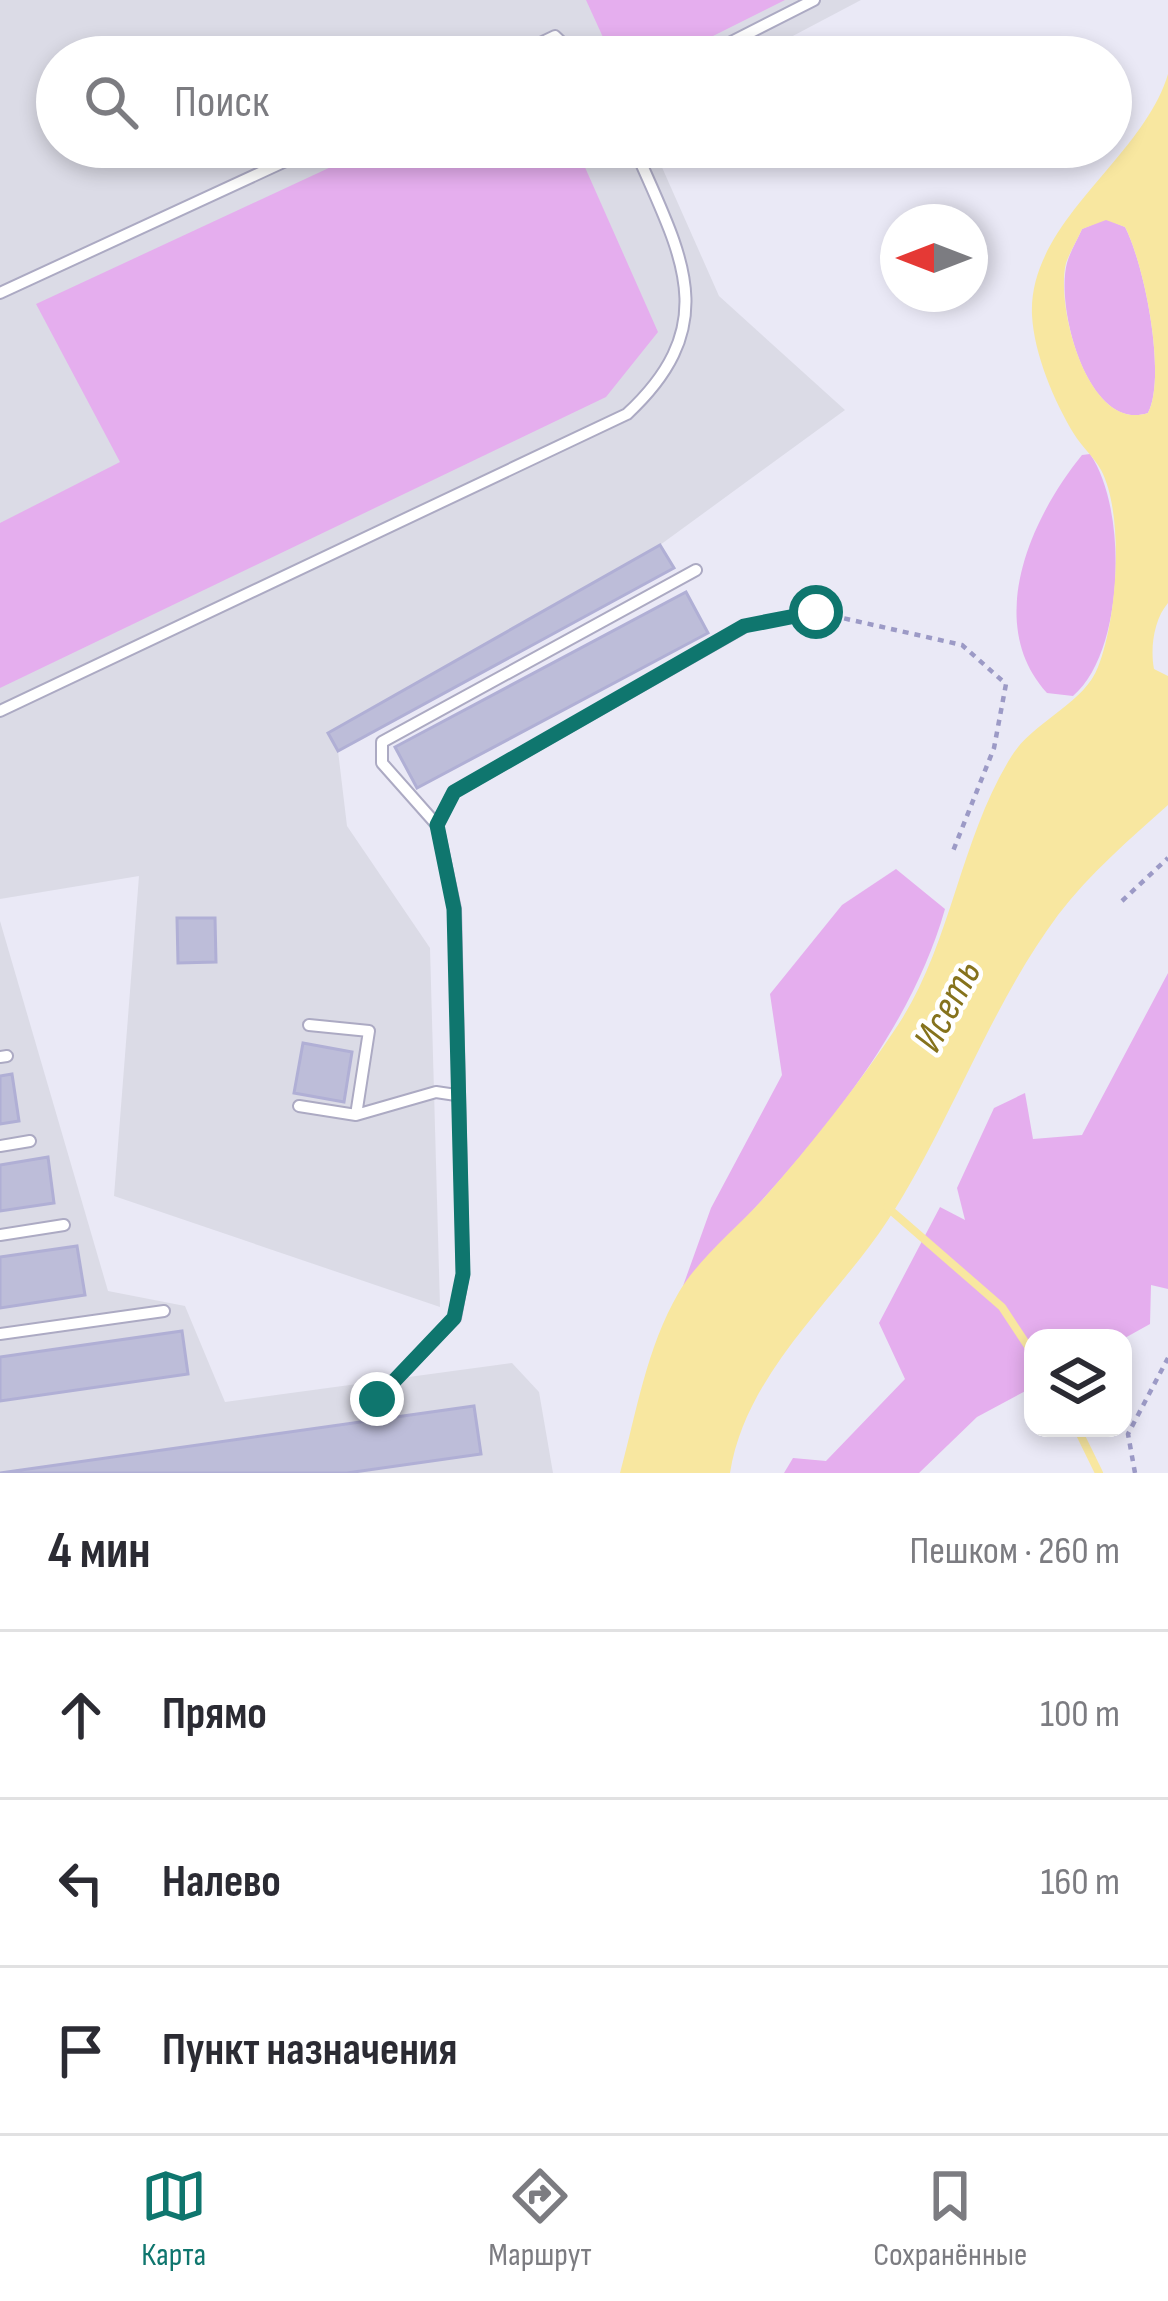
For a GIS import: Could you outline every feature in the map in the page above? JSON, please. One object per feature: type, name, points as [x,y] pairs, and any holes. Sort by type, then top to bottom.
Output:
[{"type":"lane","points":[[743,36],[814,0]]},
{"type":"lane","points":[[0,293],[271,168]]},
{"type":"lane","points":[[0,711],[626,414],[658,386],[682,335],[688,272],[643,168]]},
{"type":"lane","points":[[377,1399],[454,1318],[463,1274],[454,909],[437,825],[382,763],[382,742],[696,570]]},
{"type":"lane","points":[[437,825],[454,792],[744,626]]},
{"type":"lane","points":[[309,1025],[369,1030],[356,1115]]},
{"type":"lane","points":[[299,1106],[356,1115],[436,1092],[456,1095]]},
{"type":"lane","points":[[0,1146],[30,1142]]},
{"type":"lane","points":[[0,1234],[64,1225]]},
{"type":"lane","points":[[0,1334],[164,1311]]},
{"type":"path","points":[[744,626],[816,612],[962,645],[1006,684],[994,748],[953,851]]},
{"type":"path","points":[[1122,901],[1168,858]]},
{"type":"path","points":[[1135,1473],[1129,1434],[1168,1358]]},
{"type":"shaded area","points":[[0,0],[861,0],[793,36],[36,36],[36,168],[662,168],[719,296],[845,410],[660,545],[328,733],[338,751],[347,826],[430,948],[440,1307],[114,1196],[139,876],[0,899]]},
{"type":"shaded area","points":[[586,0],[785,0],[713,36],[602,36]]},
{"type":"shaded area","points":[[329,168],[585,168],[658,332],[606,397],[0,688],[0,523],[120,462],[36,304]]},
{"type":"shaded area","points":[[1106,219],[1125,227],[1146,292],[1155,373],[1148,413],[1127,414],[1108,404],[1093,386],[1080,362],[1066,308],[1067,263],[1082,229]]},
{"type":"shaded area","points":[[1090,454],[1111,509],[1115,579],[1111,615],[1090,675],[1073,696],[1047,693],[1028,666],[1019,636],[1021,572],[1046,509],[1082,455]]},
{"type":"shaded area","points":[[896,869],[945,909],[901,1014],[871,1064],[800,1157],[683,1286],[711,1208],[782,1075],[770,994],[842,905]]},
{"type":"shaded area","points":[[0,921],[108,1291],[185,1306],[225,1402],[512,1363],[539,1392],[553,1473],[0,1473]]},
{"type":"shaded area","points":[[1168,973],[1168,1289],[1151,1285],[1150,1324],[1132,1334],[1132,1329],[1024,1329],[1024,1392],[977,1417],[919,1473],[784,1473],[793,1458],[826,1461],[905,1379],[879,1323],[940,1207],[965,1220],[957,1188],[994,1108],[1025,1093],[1033,1139],[1082,1135]]},
{"type":"water","name":"Исеть","points":[[1168,74],[1168,603],[1156,625],[1153,652],[1154,669],[1168,676],[1168,805],[1083,885],[1033,951],[911,1183],[754,1402],[730,1473],[620,1473],[650,1358],[679,1292],[799,1157],[898,1025],[931,961],[979,822],[1011,757],[1031,733],[1081,692],[1098,667],[1110,623],[1116,568],[1109,489],[1052,392],[1032,315],[1036,281],[1048,250],[1109,168],[1132,168],[1136,134]],"holes":[[[1106,220],[1125,227],[1151,320],[1155,373],[1148,413],[1127,414],[1108,404],[1080,362],[1064,283],[1066,263],[1082,229]]]},
{"type":"building","points":[[660,545],[674,568],[338,751],[328,733]]},
{"type":"building","points":[[686,592],[708,633],[417,788],[395,747]]},
{"type":"building","points":[[177,918],[215,918],[216,962],[178,963]]},
{"type":"building","points":[[303,1043],[352,1052],[344,1102],[294,1093]]},
{"type":"building","points":[[12,1074],[19,1121],[0,1124],[0,1076]]},
{"type":"building","points":[[48,1157],[54,1203],[0,1211],[0,1165]]},
{"type":"building","points":[[77,1246],[85,1295],[0,1308],[0,1257]]},
{"type":"building","points":[[182,1331],[188,1374],[0,1401],[0,1357]]},
{"type":"building","points":[[474,1406],[481,1454],[347,1473],[0,1473]]},
{"type":"waterway","points":[[887,1207],[1002,1307],[1024,1340]]},
{"type":"waterway","points":[[1081,1437],[1099,1473]]},
{"type":"route","points":[[377,1399],[454,1318],[463,1274],[454,909],[437,825],[454,792],[744,626],[816,612]]}]
